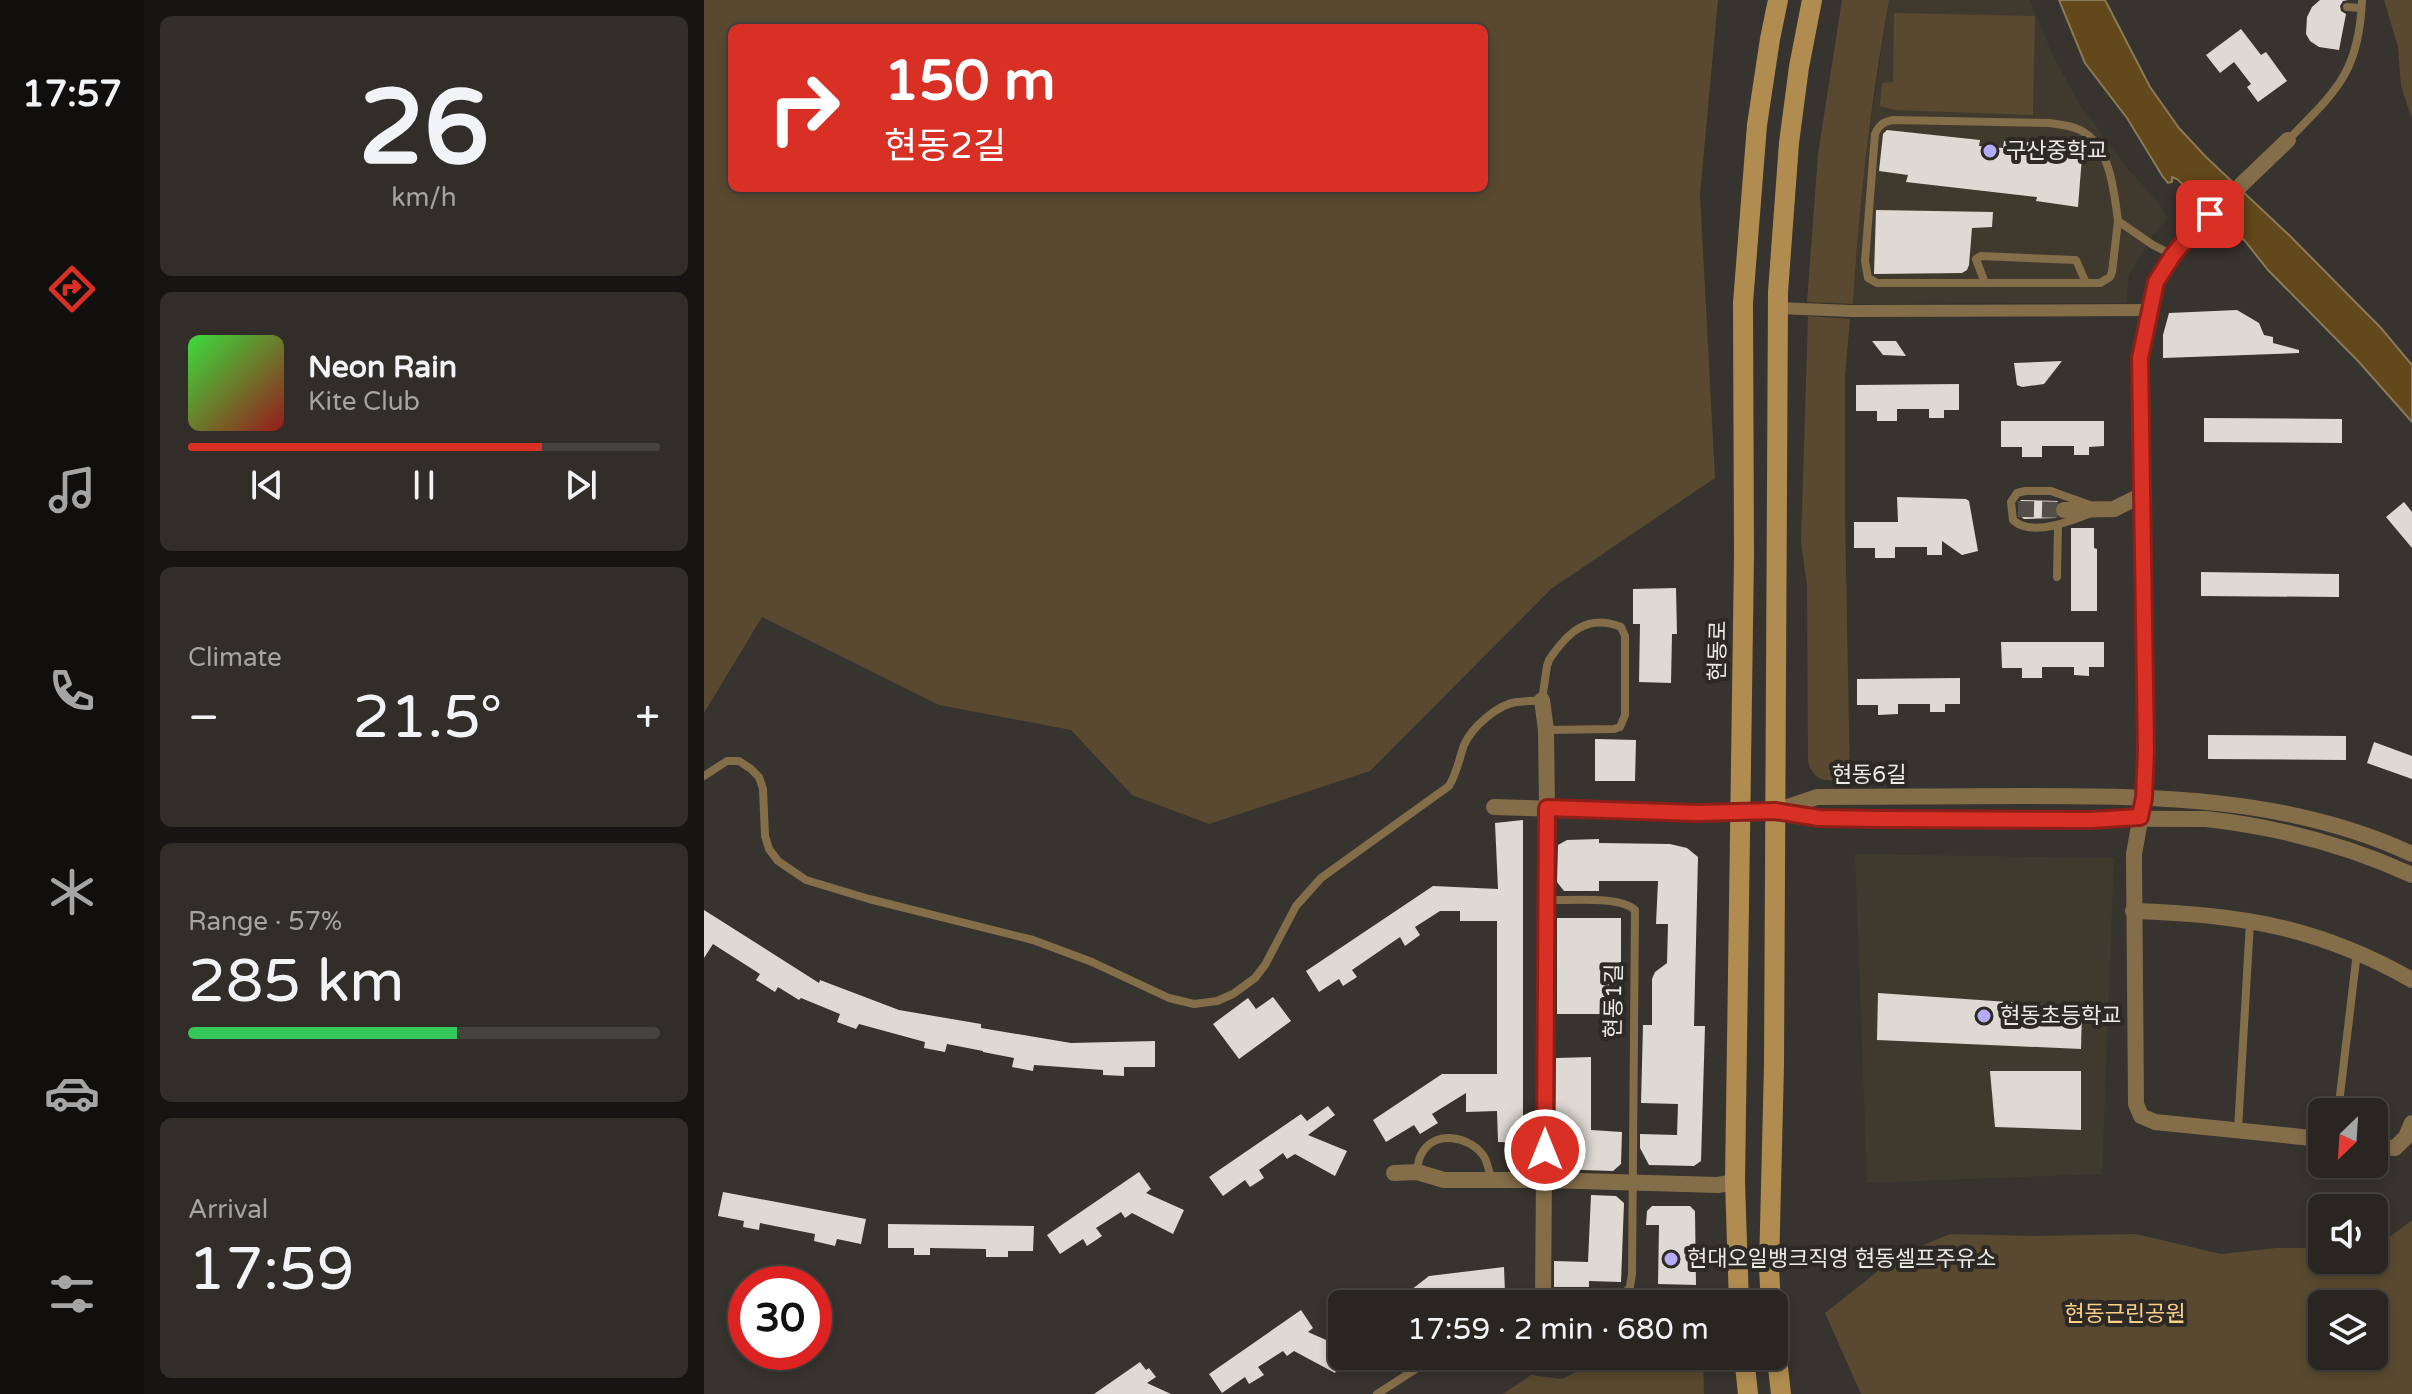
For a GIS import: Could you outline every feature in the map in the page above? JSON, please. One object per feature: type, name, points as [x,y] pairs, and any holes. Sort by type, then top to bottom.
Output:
[{"type":"main road","name":"현동로","points":[[1739,1290],[1735,1182],[1744,556],[1743,303],[1757,125],[1778,0]]},
{"type":"main road","points":[[1770,1290],[1778,308],[1789,143],[1812,0]]},
{"type":"main road","points":[[1745,1370],[1748,1394]]},
{"type":"main road","points":[[1778,1370],[1781,1394]]},
{"type":"street","points":[[2288,140],[2210,214],[2173,255],[2156,282],[2140,358],[2146,750],[2144,798],[2134,854],[2137,1111],[2155,1122],[2308,1137]]},
{"type":"street","points":[[1778,308],[1851,311],[2149,310]]},
{"type":"street","points":[[2061,517],[2114,509],[2142,495]]},
{"type":"street","points":[[1539,1290],[1545,1180],[1547,808],[1546,730],[1542,700]]},
{"type":"street","name":"현동6길","points":[[1775,811],[1817,797],[2144,798],[2230,804],[2285,813],[2364,833],[2412,854]]},
{"type":"street","points":[[1494,807],[1697,813],[1775,811]]},
{"type":"street","name":"현동6길","points":[[1775,811],[1819,818],[2206,819],[2282,831],[2366,856],[2412,875]]},
{"type":"street","points":[[2133,911],[2250,920],[2313,935],[2357,951],[2412,980]]},
{"type":"street","points":[[2388,1148],[2395,1148],[2406,1137],[2412,1123]]},
{"type":"street","points":[[1394,1173],[1417,1172],[1444,1180],[1718,1185],[1735,1182]]},
{"type":"lane","points":[[2288,140],[2340,85],[2347,73],[2358,41],[2362,4],[2347,7]]},
{"type":"lane","points":[[1884,122],[2049,123],[2071,126],[2084,132],[2102,154],[2115,193],[2118,221],[2110,277],[2100,283],[2086,283],[1886,284],[1868,278],[1865,261],[1875,134],[1884,122]]},
{"type":"lane","points":[[2118,221],[2173,255]]},
{"type":"lane","points":[[1985,283],[1976,259],[1981,256],[2076,260],[2086,283]]},
{"type":"lane","points":[[2057,577],[2061,517],[2023,526],[2017,524],[2013,520],[2013,497],[2025,491],[2051,491],[2101,509]]},
{"type":"lane","points":[[704,776],[727,761],[739,761],[759,777],[769,849],[778,861],[806,880],[1033,940],[1092,962],[1169,998],[1194,1004],[1217,1001],[1255,978],[1296,906],[1309,890],[1321,878],[1449,786],[1469,737],[1492,714],[1516,702],[1542,700],[1549,660],[1576,628],[1596,622],[1621,627],[1625,636],[1625,715],[1620,727],[1546,730]]},
{"type":"lane","name":"현동1길","points":[[1546,900],[1617,902],[1629,904],[1635,910],[1632,1274],[1628,1290]]},
{"type":"lane","points":[[2238,1129],[2250,920]]},
{"type":"lane","points":[[2340,1098],[2357,951]]},
{"type":"lane","points":[[1417,1172],[1422,1151],[1435,1141],[1460,1139],[1481,1152],[1488,1163],[1491,1180]]},
{"type":"lane","points":[[1377,1394],[1414,1370]]},
{"type":"shaded area","name":"구산중학교","points":[[1889,0],[2030,0],[2052,53],[2077,100],[2168,218],[2152,236],[2129,275],[2126,303],[1853,304],[1868,140]]},
{"type":"shaded area","points":[[2059,0],[2105,0],[2150,87],[2179,128],[2381,328],[2412,365],[2412,422],[2359,362],[2268,270],[2245,241],[2177,179],[2172,177],[2172,182],[2168,183],[2127,118],[2085,63]]},
{"type":"shaded area","name":"현동초등학교","points":[[1855,854],[2114,858],[2102,1174],[1867,1183]]},
{"type":"green space","points":[[704,0],[1718,0],[1700,194],[1715,478],[1551,589],[1370,771],[1209,824],[1132,795],[1071,730],[939,705],[762,617],[704,713]]},
{"type":"green space","points":[[1842,0],[1889,0],[1866,152],[1853,304],[1807,302],[1818,154]]},
{"type":"green space","points":[[2384,0],[2412,0],[2412,119],[2401,86],[2398,47]]},
{"type":"green space","points":[[1894,13],[2035,16],[2033,115],[1895,110],[1880,106],[1882,83],[1893,82]]},
{"type":"green space","points":[[1808,316],[1850,319],[1845,376],[1845,514],[1850,780],[1819,778],[1808,762],[1807,585],[1801,543]]},
{"type":"green space","name":"현동근린공원","points":[[2412,1220],[2412,1394],[1861,1394],[1825,1313],[1897,1256],[1950,1234],[2136,1234],[2221,1254],[2308,1248],[2308,1274],[2388,1274],[2388,1238]]},
{"type":"green space","points":[[1580,1370],[1703,1370],[1704,1394],[1503,1394],[1531,1375],[1562,1379]]},
{"type":"building","points":[[2320,0],[2348,0],[2340,6],[2346,14],[2339,50],[2319,47],[2306,34],[2307,17]]},
{"type":"building","points":[[2241,29],[2261,55],[2266,52],[2287,81],[2258,102],[2247,87],[2251,84],[2234,62],[2220,73],[2206,55]]},
{"type":"building","points":[[1887,130],[1980,140],[1979,146],[2003,148],[2004,141],[2083,144],[2078,207],[2036,201],[2037,197],[1906,182],[1908,175],[1879,171],[1883,134]]},
{"type":"building","points":[[1876,210],[1993,212],[1992,227],[1972,228],[1969,265],[1962,273],[1874,274]]},
{"type":"building","points":[[2237,310],[2259,323],[2264,335],[2273,337],[2273,343],[2299,350],[2299,353],[2163,358],[2163,335],[2169,313]]},
{"type":"building","points":[[1872,341],[1896,341],[1906,356],[1883,355]]},
{"type":"building","points":[[2062,361],[2044,384],[2017,385],[2014,363]]},
{"type":"building","points":[[1959,384],[1959,410],[1944,410],[1944,418],[1929,418],[1929,409],[1897,409],[1897,421],[1877,421],[1877,411],[1856,411],[1856,385]]},
{"type":"building","points":[[2204,418],[2342,419],[2342,443],[2204,442]]},
{"type":"building","points":[[2001,421],[2104,421],[2104,446],[2089,447],[2089,455],[2074,455],[2074,446],[2042,446],[2042,457],[2022,457],[2022,447],[2001,447]]},
{"type":"building","points":[[1897,497],[1969,501],[1978,551],[1962,555],[1942,541],[1942,555],[1927,555],[1927,547],[1895,547],[1895,558],[1875,558],[1875,548],[1854,548],[1854,522],[1898,522]]},
{"type":"building","points":[[2021,500],[2058,501],[2053,509],[2056,518],[2024,519],[2020,516]]},
{"type":"building","points":[[2404,502],[2412,512],[2412,548],[2386,517]]},
{"type":"building","points":[[2071,528],[2094,528],[2097,611],[2071,611]]},
{"type":"building","points":[[2201,572],[2339,574],[2339,597],[2201,596]]},
{"type":"building","points":[[1676,588],[1677,634],[1672,634],[1671,683],[1639,682],[1640,624],[1633,624],[1633,589]]},
{"type":"building","points":[[2001,642],[2104,642],[2104,667],[2089,667],[2089,676],[2074,675],[2074,667],[2042,667],[2042,678],[2022,678],[2022,668],[2002,668]]},
{"type":"building","points":[[1960,678],[1960,704],[1945,704],[1945,712],[1930,712],[1930,704],[1898,704],[1898,714],[1878,715],[1878,705],[1857,705],[1857,679]]},
{"type":"building","points":[[2208,735],[2346,736],[2346,760],[2208,759]]},
{"type":"building","points":[[1595,739],[1636,740],[1635,781],[1595,781]]},
{"type":"building","points":[[2374,742],[2412,756],[2412,779],[2367,763]]},
{"type":"building","points":[[1523,820],[1523,1143],[1498,1142],[1497,1111],[1466,1112],[1466,1093],[1432,1114],[1438,1123],[1420,1134],[1414,1125],[1386,1142],[1373,1120],[1442,1074],[1497,1074],[1497,921],[1460,921],[1460,911],[1440,911],[1415,927],[1420,935],[1405,946],[1400,937],[1352,970],[1357,977],[1343,986],[1339,979],[1319,992],[1306,971],[1433,886],[1498,889],[1495,823]]},
{"type":"building","points":[[1599,839],[1599,843],[1670,844],[1687,848],[1698,857],[1694,1026],[1705,1026],[1701,1161],[1694,1166],[1649,1165],[1640,1148],[1640,1134],[1677,1135],[1678,1104],[1641,1103],[1643,1025],[1652,1025],[1652,979],[1655,972],[1667,963],[1668,924],[1656,924],[1658,881],[1599,881],[1599,891],[1564,891],[1557,882],[1558,845],[1567,840]]},
{"type":"building","points":[[704,910],[819,983],[820,980],[899,1010],[981,1024],[981,1028],[1071,1043],[1155,1041],[1155,1067],[1124,1067],[1124,1076],[1103,1075],[1103,1070],[1034,1065],[1033,1071],[1012,1067],[1014,1058],[947,1044],[945,1052],[924,1048],[925,1042],[859,1024],[856,1029],[837,1022],[840,1014],[801,998],[799,1000],[778,987],[775,992],[756,980],[760,974],[713,944],[704,958]]},
{"type":"building","points":[[1557,918],[1621,918],[1621,1014],[1557,1014]]},
{"type":"building","points":[[1878,993],[2082,1007],[2081,1049],[1877,1040]]},
{"type":"building","points":[[1273,997],[1291,1021],[1239,1059],[1213,1024],[1248,998],[1256,1009]]},
{"type":"building","points":[[1591,1057],[1591,1130],[1622,1132],[1621,1164],[1613,1171],[1555,1169],[1556,1058]]},
{"type":"building","points":[[1990,1071],[2081,1071],[2081,1130],[1995,1127]]},
{"type":"building","points":[[1328,1106],[1335,1115],[1308,1135],[1347,1151],[1335,1176],[1295,1154],[1287,1159],[1283,1153],[1259,1170],[1264,1178],[1250,1187],[1245,1180],[1223,1196],[1209,1177],[1301,1114],[1307,1121]]},
{"type":"building","points":[[1139,1172],[1151,1189],[1146,1193],[1184,1210],[1173,1234],[1132,1213],[1125,1218],[1121,1212],[1096,1228],[1102,1236],[1087,1246],[1083,1239],[1060,1254],[1047,1235]]},
{"type":"building","points":[[723,1192],[866,1219],[861,1244],[837,1239],[835,1246],[814,1241],[815,1234],[760,1223],[759,1230],[743,1227],[744,1221],[718,1216]]},
{"type":"building","points":[[1591,1195],[1616,1196],[1624,1203],[1621,1282],[1589,1281],[1589,1287],[1554,1287],[1554,1261],[1588,1262]]},
{"type":"building","points":[[1652,1206],[1690,1206],[1695,1211],[1696,1285],[1658,1284],[1659,1225],[1646,1225],[1647,1211]]},
{"type":"building","points":[[888,1224],[1034,1226],[1033,1251],[1008,1251],[1008,1257],[986,1257],[986,1249],[930,1248],[930,1255],[914,1255],[914,1248],[888,1248]]},
{"type":"building","points":[[1504,1267],[1505,1290],[1411,1290],[1429,1276]]},
{"type":"building","points":[[1301,1310],[1313,1328],[1308,1332],[1328,1341],[1328,1369],[1294,1351],[1287,1356],[1283,1351],[1258,1367],[1264,1375],[1249,1384],[1245,1377],[1222,1393],[1209,1374]]},
{"type":"building","points":[[1140,1362],[1156,1377],[1147,1383],[1171,1394],[1094,1394]]},
{"type":"tunnel","points":[[2018,509],[2064,510]]},
{"type":"place","name":"구산중학교","points":[[1990,151]]},
{"type":"place","name":"현동초등학교","points":[[1984,1016]]},
{"type":"place","name":"현대오일뱅크직영 현동셀프주유소","points":[[1671,1259]]},
{"type":"route","points":[[1545,1150],[1547,808],[1697,813],[1775,811],[1819,818],[1882,819],[2091,820],[2140,817],[2146,750],[2140,358],[2156,282],[2173,255],[2210,214]]}]
